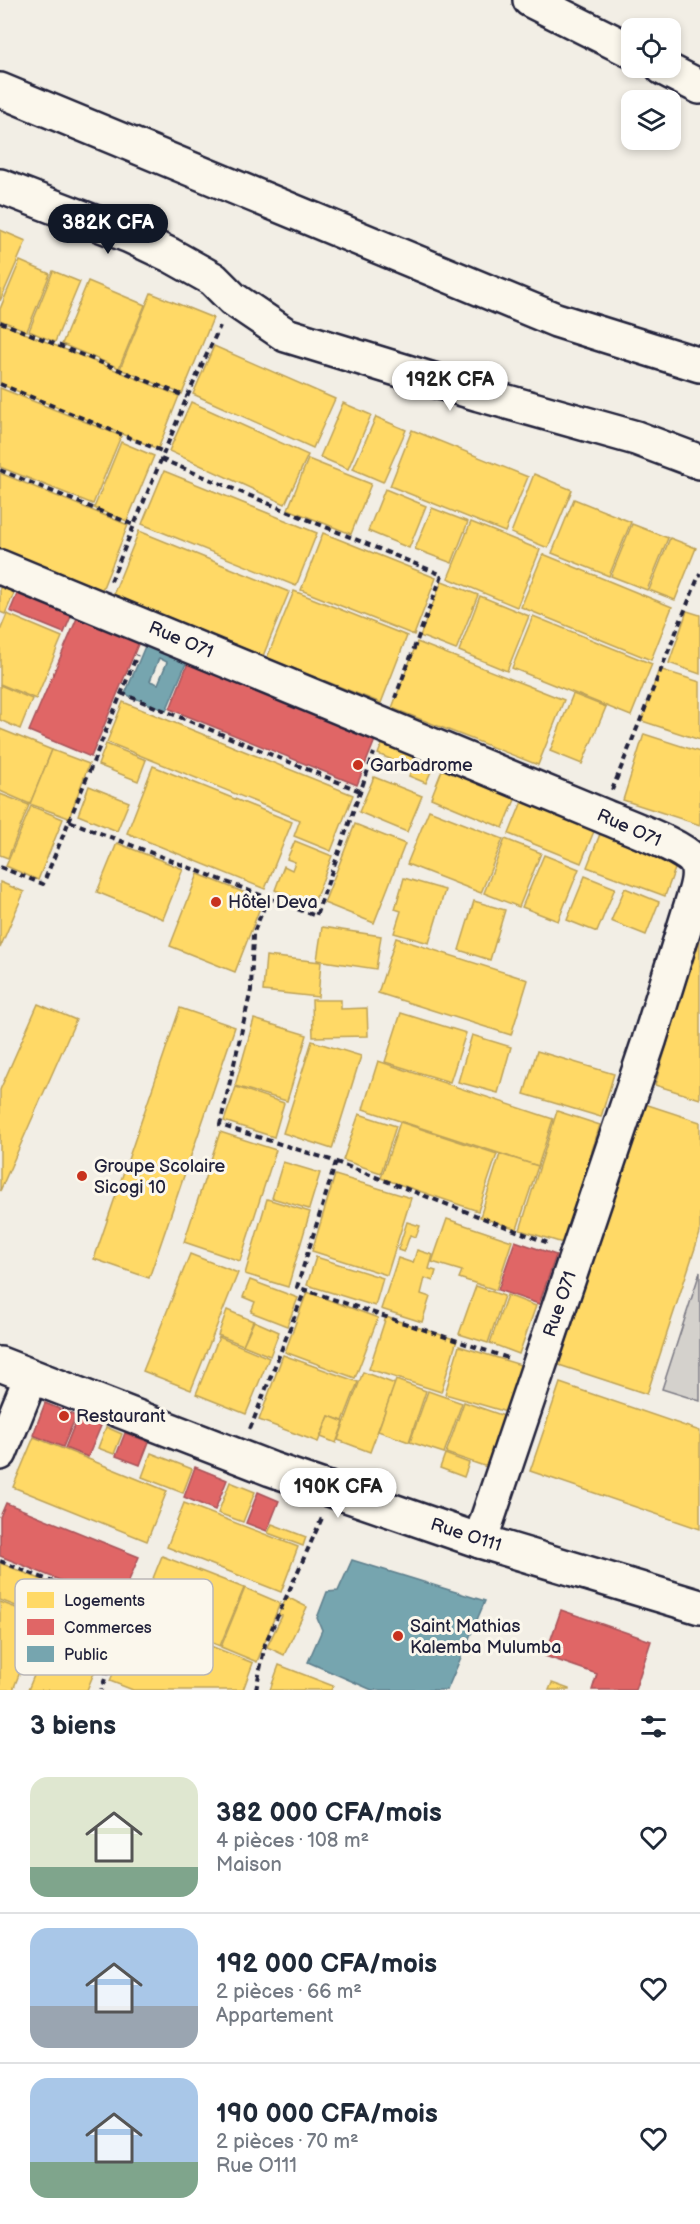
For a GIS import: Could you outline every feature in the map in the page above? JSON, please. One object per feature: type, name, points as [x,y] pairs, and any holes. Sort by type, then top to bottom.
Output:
[{"type":"main road","points":[[530,0],[621,46]]},
{"type":"main road","points":[[681,77],[700,87]]},
{"type":"main road","points":[[0,90],[556,320],[700,365]]},
{"type":"main road","points":[[0,186],[120,232],[170,255],[213,279],[233,299],[286,335],[480,394],[636,438],[700,462]]},
{"type":"main road","name":"Rue O71","points":[[0,567],[148,626],[601,815],[693,858],[699,876],[649,1041],[480,1541]]},
{"type":"main road","name":"Rue O111","points":[[0,1364],[239,1457],[334,1491],[480,1541],[700,1607]]},
{"type":"main road","points":[[0,1453],[31,1377]]},
{"type":"path","points":[[100,607],[187,397],[233,299]]},
{"type":"path","points":[[0,322],[187,397]]},
{"type":"path","points":[[0,384],[164,452]]},
{"type":"path","points":[[69,821],[316,916],[441,575],[161,459]]},
{"type":"path","points":[[0,470],[134,525]]},
{"type":"path","points":[[601,815],[700,573]]},
{"type":"path","points":[[0,867],[44,884],[148,626]]},
{"type":"path","points":[[121,693],[360,791]]},
{"type":"path","points":[[268,898],[253,934],[251,990],[220,1125],[336,1162],[577,1254]]},
{"type":"path","points":[[336,1162],[297,1287],[539,1368]]},
{"type":"path","points":[[239,1457],[305,1290]]},
{"type":"path","points":[[256,1690],[265,1644],[334,1491]]},
{"type":"path","points":[[0,1561],[46,1579]]},
{"type":"path","points":[[100,1690],[106,1675]]},
{"type":"shaded area","points":[[700,1272],[700,1401],[662,1389]]},
{"type":"building: Logements","points":[[0,230],[26,241],[0,301]]},
{"type":"building: Logements","points":[[20,261],[50,274],[27,331],[0,320],[0,309]]},
{"type":"building: Logements","points":[[53,271],[80,282],[55,342],[29,331]]},
{"type":"building: Logements","points":[[88,281],[145,305],[119,368],[62,344]]},
{"type":"building: Logements","points":[[151,293],[213,318],[182,394],[120,369]]},
{"type":"building: Logements","points":[[0,323],[179,396],[158,449],[0,384]]},
{"type":"building: Logements","points":[[214,346],[335,399],[313,448],[193,394]]},
{"type":"building: Logements","points":[[0,388],[121,436],[93,504],[0,467]]},
{"type":"building: Logements","points":[[191,402],[308,455],[285,504],[169,451]]},
{"type":"building: Logements","points":[[343,403],[371,415],[348,469],[320,457]]},
{"type":"building: Logements","points":[[376,417],[406,430],[383,482],[353,469]]},
{"type":"building: Logements","points":[[412,430],[528,477],[505,532],[390,486]]},
{"type":"building: Logements","points":[[121,442],[154,456],[127,521],[94,508]]},
{"type":"building: Logements","points":[[308,459],[371,484],[351,534],[288,509]]},
{"type":"building: Logements","points":[[164,471],[317,533],[296,586],[142,524]]},
{"type":"building: Logements","points":[[0,473],[128,525],[102,590],[0,548]]},
{"type":"building: Logements","points":[[534,474],[572,490],[548,548],[511,533]]},
{"type":"building: Logements","points":[[385,489],[426,506],[409,548],[368,531]]},
{"type":"building: Logements","points":[[574,499],[631,522],[609,576],[552,553]]},
{"type":"building: Logements","points":[[432,508],[468,522],[452,563],[415,549]]},
{"type":"building: Logements","points":[[471,522],[540,550],[517,607],[448,578]]},
{"type":"building: Logements","points":[[632,524],[668,538],[647,590],[611,576]]},
{"type":"building: Logements","points":[[139,531],[289,592],[263,656],[113,595]]},
{"type":"building: Logements","points":[[323,533],[436,578],[414,635],[301,590]]},
{"type":"building: Logements","points":[[670,538],[696,548],[675,600],[649,590]]},
{"type":"building: Logements","points":[[543,554],[672,607],[651,660],[521,607]]},
{"type":"building: Logements","points":[[0,576],[18,584],[5,614],[0,612]]},
{"type":"building: Logements","points":[[442,581],[478,595],[456,650],[420,636]]},
{"type":"building: Logements","points":[[294,591],[407,636],[381,703],[267,658]]},
{"type":"building: Logements","points":[[480,596],[529,616],[507,671],[459,651]]},
{"type":"building: Logements","points":[[687,611],[700,615],[700,674],[669,663]]},
{"type":"building: Logements","points":[[7,614],[62,637],[36,699],[0,684],[0,631]]},
{"type":"building: Logements","points":[[533,616],[652,664],[631,716],[512,668]]},
{"type":"building: Logements","points":[[417,642],[564,700],[538,765],[392,708]]},
{"type":"building: Logements","points":[[659,669],[700,682],[700,740],[642,721]]},
{"type":"building: Logements","points":[[0,685],[32,699],[20,729],[0,720]]},
{"type":"building: Logements","points":[[573,694],[606,707],[582,764],[550,751]]},
{"type":"building: Logements","points":[[123,702],[353,795],[331,851],[294,836],[300,820],[107,742]]},
{"type":"building: Logements","points":[[0,729],[52,750],[30,804],[0,791]]},
{"type":"building: Logements","points":[[388,729],[440,751],[426,783],[409,776],[412,768],[378,754]]},
{"type":"building: Logements","points":[[644,734],[700,752],[700,825],[623,800]]},
{"type":"building: Logements","points":[[106,744],[146,760],[138,781],[98,765]]},
{"type":"building: Logements","points":[[52,750],[89,764],[69,818],[30,804]]},
{"type":"building: Logements","points":[[444,765],[517,795],[503,828],[431,798]]},
{"type":"building: Logements","points":[[153,766],[292,822],[265,889],[127,833]]},
{"type":"building: Logements","points":[[374,777],[422,796],[407,832],[359,812]]},
{"type":"building: Logements","points":[[89,786],[129,802],[117,831],[78,815]]},
{"type":"building: Logements","points":[[0,794],[29,805],[8,858],[0,855]]},
{"type":"building: Logements","points":[[525,794],[597,824],[581,863],[509,834]]},
{"type":"building: Logements","points":[[31,806],[63,819],[38,880],[6,866]]},
{"type":"building: Logements","points":[[429,810],[503,839],[481,893],[407,864]]},
{"type":"building: Logements","points":[[355,824],[405,844],[374,923],[324,903]]},
{"type":"building: Logements","points":[[602,829],[679,858],[665,896],[587,867]]},
{"type":"building: Logements","points":[[505,839],[541,853],[519,907],[484,893]]},
{"type":"building: Logements","points":[[295,841],[332,856],[313,905],[275,890],[284,866],[292,870],[295,862],[287,859]]},
{"type":"building: Logements","points":[[117,843],[183,869],[163,919],[97,892]]},
{"type":"building: Logements","points":[[544,855],[579,869],[558,921],[522,907]]},
{"type":"building: Logements","points":[[198,874],[263,900],[235,972],[170,946]]},
{"type":"building: Logements","points":[[585,876],[615,888],[597,932],[567,920]]},
{"type":"building: Logements","points":[[404,878],[445,890],[429,943],[394,933],[401,911],[395,909]]},
{"type":"building: Logements","points":[[0,882],[24,892],[0,948]]},
{"type":"building: Logements","points":[[625,888],[659,902],[646,935],[611,921]]},
{"type":"building: Logements","points":[[474,901],[505,910],[490,960],[459,950]]},
{"type":"building: Logements","points":[[322,927],[381,936],[376,969],[317,960]]},
{"type":"building: Logements","points":[[700,933],[700,1099],[655,1085]]},
{"type":"building: Logements","points":[[396,938],[528,980],[511,1035],[378,993]]},
{"type":"building: Logements","points":[[266,956],[321,962],[318,997],[263,991]]},
{"type":"building: Logements","points":[[312,1000],[341,1000],[341,1009],[367,1008],[368,1036],[313,1037]]},
{"type":"building: Logements","points":[[38,1004],[76,1020],[0,1191],[0,1090]]},
{"type":"building: Logements","points":[[180,1008],[235,1027],[149,1278],[94,1259]]},
{"type":"building: Logements","points":[[401,1013],[466,1033],[450,1082],[385,1062]]},
{"type":"building: Logements","points":[[254,1019],[307,1035],[287,1101],[235,1086]]},
{"type":"building: Logements","points":[[472,1035],[511,1047],[498,1093],[458,1082]]},
{"type":"building: Logements","points":[[312,1041],[361,1056],[332,1149],[283,1133]]},
{"type":"building: Logements","points":[[537,1051],[614,1074],[601,1117],[524,1094]]},
{"type":"building: Logements","points":[[378,1061],[553,1119],[538,1166],[363,1109]]},
{"type":"building: Logements","points":[[236,1087],[284,1103],[274,1137],[224,1121]]},
{"type":"building: Logements","points":[[645,1104],[700,1122],[700,1233],[647,1394],[559,1365]]},
{"type":"building: Logements","points":[[557,1111],[600,1125],[563,1243],[520,1230]]},
{"type":"building: Logements","points":[[359,1114],[396,1126],[381,1173],[343,1160]]},
{"type":"building: Logements","points":[[400,1122],[497,1154],[478,1211],[381,1178]]},
{"type":"building: Logements","points":[[220,1132],[276,1150],[240,1261],[184,1242]]},
{"type":"building: Logements","points":[[500,1154],[538,1166],[517,1229],[480,1217]]},
{"type":"building: Logements","points":[[283,1162],[320,1173],[309,1209],[272,1198]]},
{"type":"building: Logements","points":[[335,1175],[411,1198],[387,1275],[312,1251]]},
{"type":"building: Logements","points":[[267,1199],[310,1212],[288,1287],[245,1274]]},
{"type":"building: Logements","points":[[447,1219],[512,1241],[496,1290],[459,1278],[462,1271],[432,1262]]},
{"type":"building: Logements","points":[[407,1222],[420,1226],[416,1237],[410,1235],[404,1252],[398,1250]]},
{"type":"building: Logements","points":[[417,1250],[433,1255],[429,1269],[436,1271],[433,1281],[425,1278],[421,1294],[430,1297],[422,1322],[381,1309],[398,1258],[413,1263]]},
{"type":"building: Logements","points":[[190,1254],[238,1273],[191,1390],[143,1371]]},
{"type":"building: Logements","points":[[316,1257],[383,1278],[375,1306],[307,1285]]},
{"type":"building: Logements","points":[[250,1280],[298,1298],[287,1326],[251,1312],[255,1302],[243,1297]]},
{"type":"building: Logements","points":[[476,1286],[504,1296],[488,1343],[459,1334]]},
{"type":"building: Logements","points":[[307,1292],[378,1318],[355,1378],[285,1352]]},
{"type":"building: Logements","points":[[507,1295],[536,1306],[519,1354],[490,1343]]},
{"type":"building: Logements","points":[[227,1310],[253,1321],[243,1345],[218,1335]]},
{"type":"building: Logements","points":[[386,1317],[457,1340],[441,1392],[369,1369]]},
{"type":"building: Logements","points":[[254,1321],[279,1332],[270,1356],[243,1345]]},
{"type":"building: Logements","points":[[219,1337],[269,1358],[246,1414],[196,1394]]},
{"type":"building: Logements","points":[[459,1346],[524,1366],[510,1413],[445,1394]]},
{"type":"building: Logements","points":[[283,1355],[358,1382],[343,1421],[329,1416],[318,1442],[259,1420]]},
{"type":"building: Logements","points":[[363,1372],[395,1384],[370,1452],[338,1440]]},
{"type":"building: Logements","points":[[396,1380],[426,1391],[409,1442],[378,1431]]},
{"type":"building: Logements","points":[[560,1383],[700,1431],[700,1529],[530,1471]]},
{"type":"building: Logements","points":[[428,1391],[462,1403],[444,1453],[410,1442]]},
{"type":"building: Logements","points":[[464,1402],[504,1416],[487,1467],[446,1453]]},
{"type":"building: Logements","points":[[329,1416],[344,1422],[336,1443],[321,1437]]},
{"type":"building: Logements","points":[[106,1427],[122,1434],[114,1454],[98,1448]]},
{"type":"building: Logements","points":[[34,1437],[167,1491],[147,1541],[13,1487]]},
{"type":"building: Logements","points":[[151,1453],[192,1469],[183,1493],[142,1477]]},
{"type":"building: Logements","points":[[445,1454],[469,1463],[464,1477],[440,1468]]},
{"type":"building: Logements","points":[[230,1482],[255,1492],[243,1522],[218,1513]]},
{"type":"building: Logements","points":[[184,1503],[298,1547],[281,1592],[167,1547]]},
{"type":"building: Logements","points":[[272,1524],[306,1537],[303,1546],[268,1533]]},
{"type":"building: Logements","points":[[162,1556],[244,1588],[220,1646],[213,1643],[213,1579],[153,1579]]},
{"type":"building: Logements","points":[[0,1563],[40,1579],[15,1579],[15,1606],[0,1600]]},
{"type":"building: Logements","points":[[245,1588],[280,1603],[257,1662],[221,1647]]},
{"type":"building: Logements","points":[[287,1597],[307,1607],[284,1655],[267,1647],[282,1616],[278,1615]]},
{"type":"building: Logements","points":[[0,1602],[15,1607],[15,1675],[19,1675],[13,1690],[0,1690]]},
{"type":"building: Logements","points":[[213,1647],[253,1663],[243,1690],[133,1690],[110,1681],[112,1675],[213,1675]]},
{"type":"building: Logements","points":[[279,1665],[333,1686],[331,1690],[270,1690]]},
{"type":"building: Logements","points":[[34,1675],[93,1675],[87,1690],[28,1690]]},
{"type":"building: Logements","points":[[552,1683],[569,1689],[569,1690],[549,1690]]},
{"type":"building: Commerces","points":[[23,580],[77,602],[64,633],[10,611]]},
{"type":"building: Commerces","points":[[83,604],[144,630],[91,757],[29,731]]},
{"type":"building: Commerces","points":[[193,650],[381,725],[357,785],[170,709]]},
{"type":"building: Commerces","points":[[515,1241],[556,1255],[539,1304],[498,1290]]},
{"type":"building: Commerces","points":[[45,1403],[76,1416],[63,1447],[33,1435]]},
{"type":"building: Commerces","points":[[78,1416],[101,1426],[88,1457],[65,1448]]},
{"type":"building: Commerces","points":[[125,1433],[149,1442],[140,1465],[116,1456]]},
{"type":"building: Commerces","points":[[195,1467],[227,1480],[215,1510],[184,1497]]},
{"type":"building: Commerces","points":[[258,1492],[279,1501],[267,1531],[246,1523]]},
{"type":"building: Commerces","points":[[6,1503],[139,1557],[130,1579],[57,1579],[0,1556],[0,1517]]},
{"type":"building: Commerces","points":[[561,1610],[651,1641],[635,1690],[592,1690],[597,1674],[545,1656]]},
{"type":"building: Public","points":[[151,632],[192,649],[166,711],[125,694]],"holes":[[[159,658],[167,662],[158,684],[150,681]]]},
{"type":"building: Public","points":[[352,1560],[485,1601],[447,1690],[372,1690],[308,1662],[322,1630],[317,1618],[327,1592],[338,1591]]},
{"type":"place","name":"Garbadrome","points":[[358,765]]},
{"type":"place","name":"Hôtel Deva","points":[[216,902]]},
{"type":"place","name":"Groupe Scolaire Sicogi 10","points":[[82,1176]]},
{"type":"place","name":"Restaurant","points":[[64,1416]]},
{"type":"place","name":"Saint Mathias Kalemba Mulumba","points":[[398,1636]]}]
